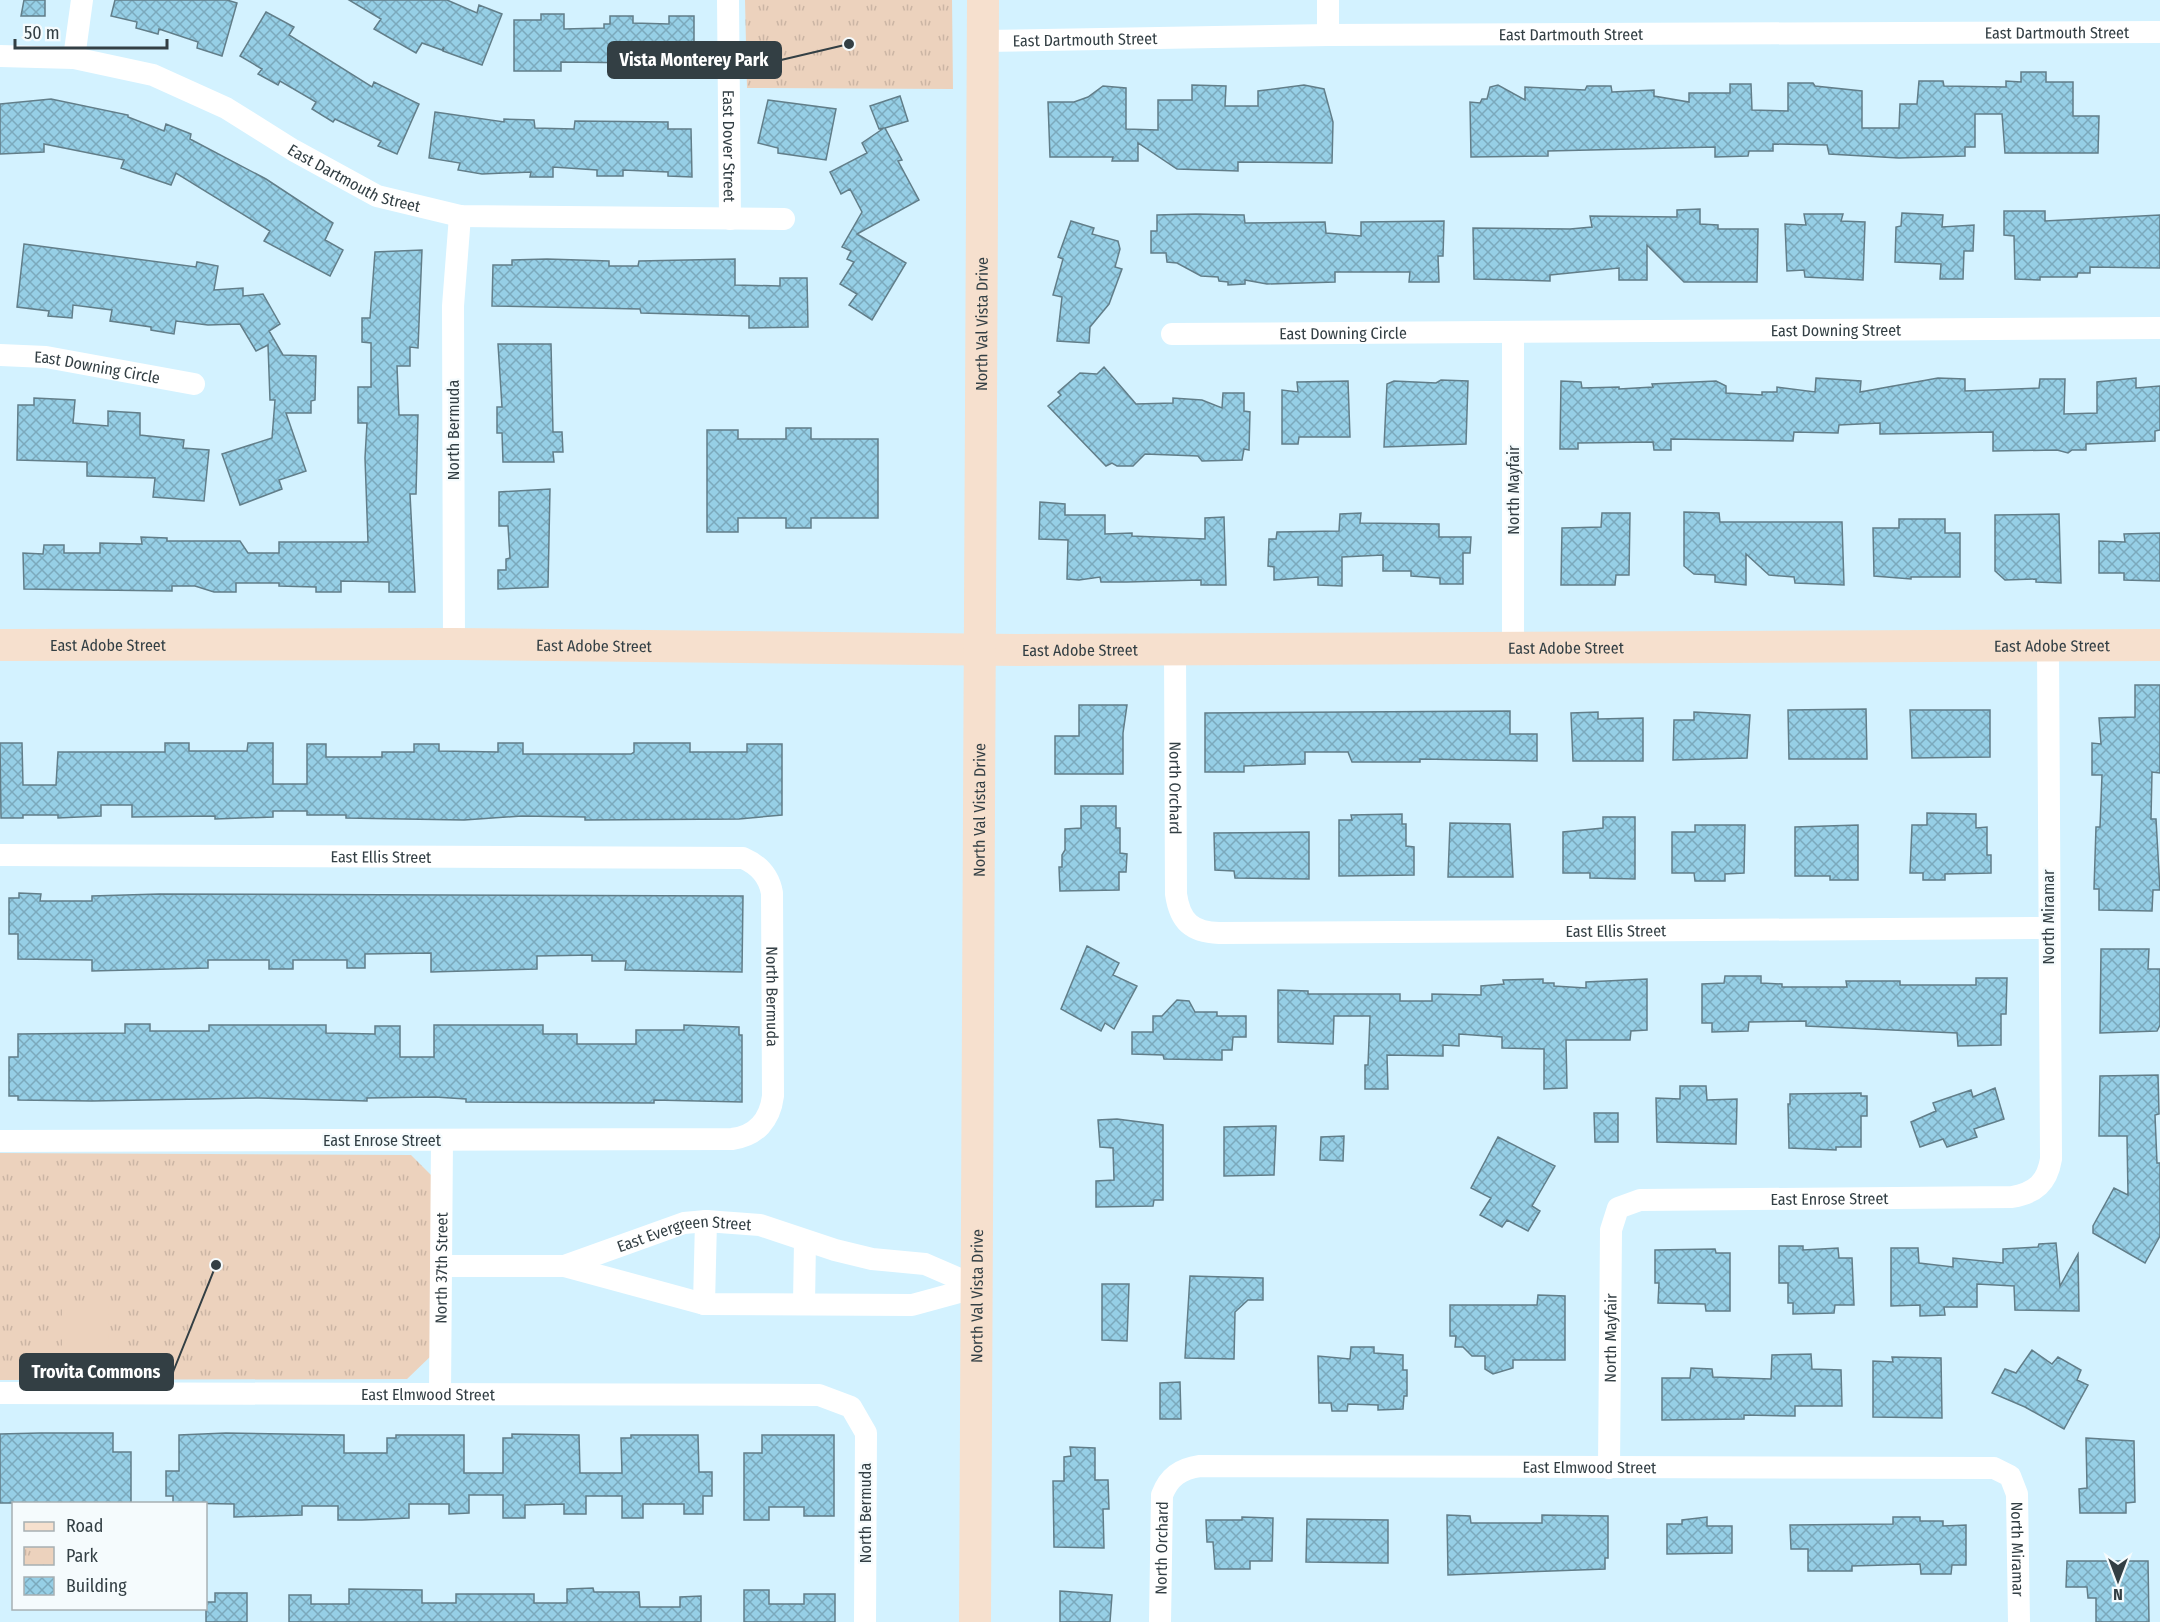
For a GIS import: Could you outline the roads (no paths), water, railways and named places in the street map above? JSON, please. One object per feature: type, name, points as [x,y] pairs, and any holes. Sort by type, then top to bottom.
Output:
[{"type":"street","points":[[74,58],[82,0]]},
{"type":"street","name":"East Dover Street","points":[[728,0],[730,219]]},
{"type":"street","name":"North Val Vista Drive","points":[[975,1622],[983,0]]},
{"type":"street","points":[[1328,0],[1328,35]]},
{"type":"street","name":"East Dartmouth Street","points":[[983,41],[1328,35],[2160,32]]},
{"type":"street","name":"East Dartmouth Street","points":[[0,56],[74,58],[153,75],[226,108],[293,150],[377,196],[460,216],[784,219]]},
{"type":"street","name":"North Bermuda","points":[[454,644],[453,306],[460,216]]},
{"type":"street","name":"East Downing Street","points":[[1514,332],[2160,328]]},
{"type":"street","name":"East Downing Circle","points":[[1172,334],[1514,332]]},
{"type":"street","name":"North Mayfair","points":[[1513,648],[1514,332]]},
{"type":"street","name":"East Downing Circle","points":[[0,355],[46,357],[194,384]]},
{"type":"street","name":"East Adobe Street","points":[[0,645],[454,644],[1175,650],[2160,645]]},
{"type":"street","name":"North Miramar","points":[[2040,1186],[2050,1159],[2048,645]]},
{"type":"street","name":"North Orchard","points":[[1175,650],[1176,894],[1180,915],[1186,924]]},
{"type":"street","name":"East Ellis Street","points":[[0,855],[733,856],[743,858],[759,868]]},
{"type":"street","name":"North Bermuda","points":[[759,868],[770,884],[773,1096],[770,1112],[760,1126]]},
{"type":"street","name":"East Ellis Street","points":[[1186,924],[1196,930],[1219,933],[2048,928]]},
{"type":"street","name":"East Enrose Street","points":[[0,1141],[732,1139],[742,1138],[760,1126]]},
{"type":"street","name":"North 37th Street","points":[[440,1394],[442,1140]]},
{"type":"street","name":"East Enrose Street","points":[[1618,1208],[1640,1200],[2012,1197],[2040,1186]]},
{"type":"street","name":"North Mayfair","points":[[1610,1468],[1611,1230],[1618,1208]]},
{"type":"street","points":[[704,1305],[706,1221]]},
{"type":"street","name":"East Evergreen Street","points":[[564,1266],[684,1223],[706,1221],[760,1225],[805,1241],[872,1259],[925,1264],[978,1287]]},
{"type":"street","points":[[804,1305],[805,1241]]},
{"type":"street","name":"East Evergreen Street","points":[[441,1266],[564,1266],[704,1305],[912,1305],[978,1287]]},
{"type":"street","name":"East Elmwood Street","points":[[0,1393],[819,1395],[851,1407]]},
{"type":"street","name":"North Bermuda","points":[[851,1407],[866,1432],[865,1622]]},
{"type":"street","name":"East Elmwood Street","points":[[1171,1478],[1179,1472],[1200,1466],[1610,1468],[1984,1466],[2003,1471],[2010,1476]]},
{"type":"street","name":"North Miramar","points":[[2010,1476],[2018,1504],[2019,1622]]},
{"type":"street","name":"North Orchard","points":[[1160,1622],[1161,1506],[1162,1495],[1171,1478]]},
{"type":"place","name":"Vista Monterey Park","points":[[849,44]]},
{"type":"place","name":"Trovita Commons","points":[[216,1265]]}]
